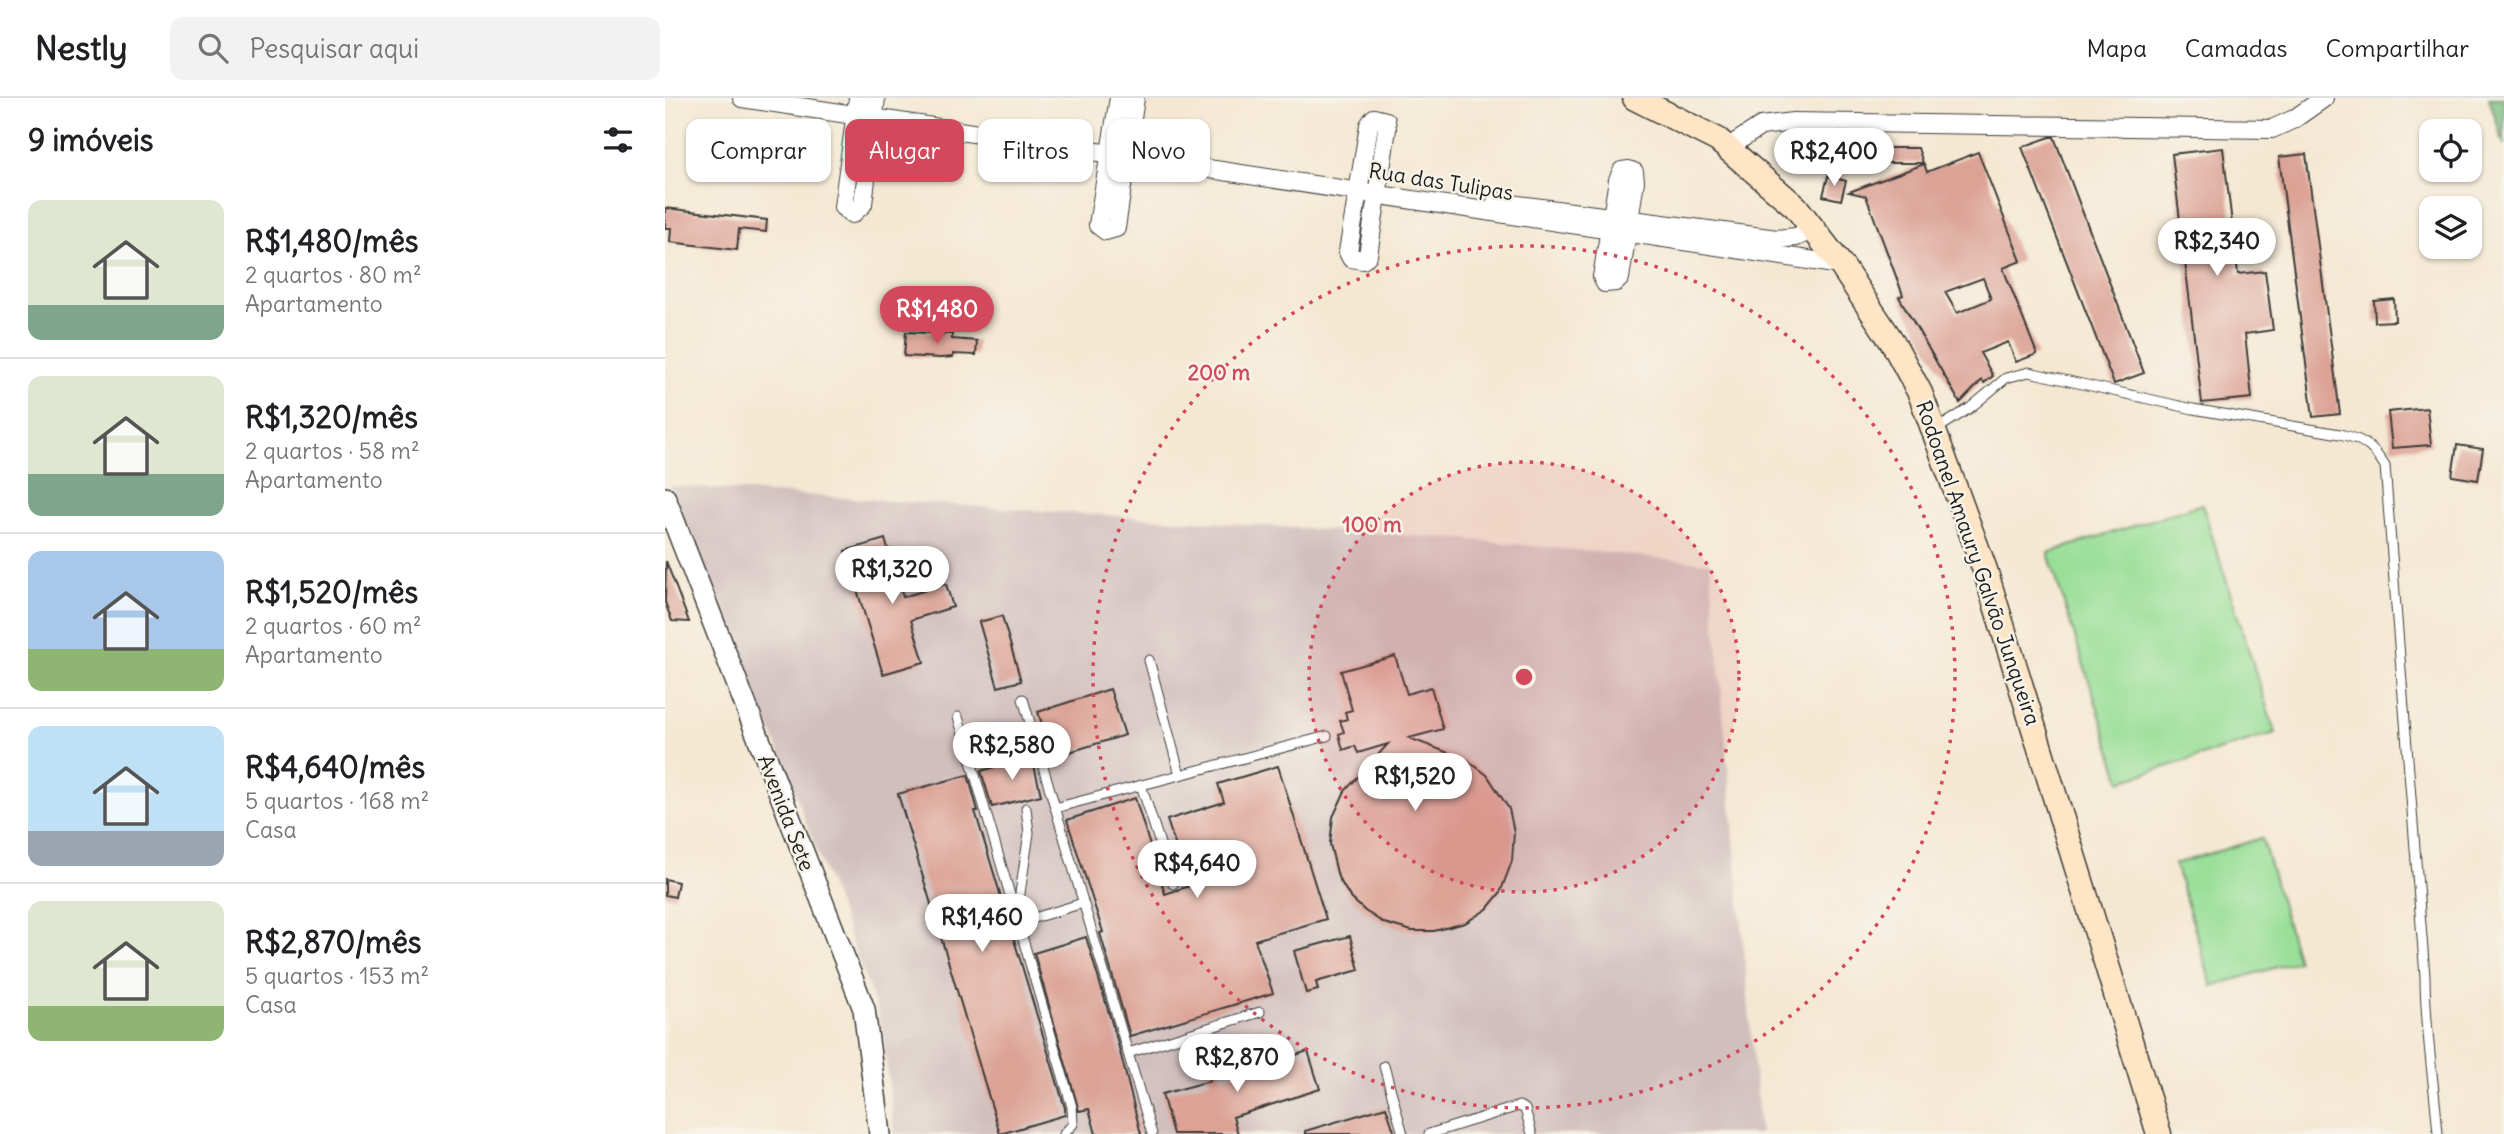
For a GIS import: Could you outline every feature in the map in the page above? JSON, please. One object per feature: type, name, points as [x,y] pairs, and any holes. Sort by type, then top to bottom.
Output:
[{"type":"main road","name":"Rodoanel Amaury Galvão Junqueira","points":[[1635,98],[1683,120],[1727,148],[1796,207],[1841,265],[1893,343],[1936,430],[1997,608],[2159,1134]]},
{"type":"street","name":"Rua das Tulipas","points":[[742,98],[866,107]]},
{"type":"street","name":"Rua das Tulipas","points":[[817,98],[1107,148]]},
{"type":"street","points":[[1119,98],[1119,119]]},
{"type":"street","points":[[1129,119],[1135,98]]},
{"type":"street","points":[[1727,148],[1761,127],[1793,122],[2272,129],[2294,119],[2325,98]]},
{"type":"street","points":[[1374,118],[1388,124],[1378,189],[1368,255],[1363,260],[1352,256],[1358,186],[1370,120],[1374,118]]},
{"type":"street","name":"Rua das Tulipas","points":[[1210,164],[1619,226],[1841,265]]},
{"type":"street","name":"Rua das Tulipas","points":[[1619,226],[1777,239],[1796,237],[1814,229]]},
{"type":"street","name":"Avenida Sete","points":[[665,498],[865,1009],[880,1134]]},
{"type":"lane","points":[[1936,430],[1970,408],[2006,378],[2029,372],[2193,409],[2340,434],[2361,439],[2374,449],[2385,467],[2425,976],[2425,1029],[2434,1082],[2438,1134]]},
{"type":"lane","points":[[1149,660],[1180,775]]},
{"type":"lane","points":[[1023,699],[1152,1134]]},
{"type":"lane","points":[[958,717],[1072,1107],[1073,1124],[1064,1134]]},
{"type":"lane","points":[[1055,808],[1327,736]]},
{"type":"lane","points":[[1141,785],[1173,884]]},
{"type":"lane","points":[[1017,919],[1029,833],[1026,808]]},
{"type":"lane","points":[[1017,919],[1083,903]]},
{"type":"lane","points":[[1128,1053],[1260,1012]]},
{"type":"lane","points":[[1384,1066],[1403,1134]]},
{"type":"lane","points":[[1429,1134],[1519,1107],[1525,1109],[1532,1134]]},
{"type":"shaded area","points":[[670,486],[1462,539],[1710,563],[1760,1134],[895,1134],[883,1035],[876,1007],[775,740]]},
{"type":"green space","points":[[2489,98],[2504,98],[2504,145]]},
{"type":"green space","points":[[2202,504],[2275,733],[2121,781],[2048,553]]},
{"type":"green space","points":[[2262,838],[2298,961],[2212,986],[2175,864]]},
{"type":"building","points":[[2054,137],[2144,373],[2114,384],[2022,147]]},
{"type":"building","points":[[1835,148],[1918,148],[1923,163],[1831,163]]},
{"type":"building","points":[[2223,148],[2238,274],[2265,271],[2273,330],[2245,334],[2252,398],[2202,403],[2172,154]]},
{"type":"building","points":[[1978,152],[2021,261],[2003,268],[2037,354],[2016,362],[2008,342],[1980,353],[1993,376],[1984,383],[1982,380],[1960,403],[1899,297],[1903,295],[1866,196],[1849,192],[1924,164],[1927,172]],"holes":[[[1983,278],[1991,299],[1957,313],[1945,292]]]},
{"type":"building","points":[[2306,154],[2340,414],[2313,417],[2279,157]]},
{"type":"building","points":[[1828,176],[1846,181],[1841,200],[1823,196]]},
{"type":"building","points":[[665,208],[767,220],[766,232],[739,229],[737,250],[670,242],[671,228],[665,228]]},
{"type":"building","points":[[2394,299],[2395,321],[2375,322],[2374,301]]},
{"type":"building","points":[[906,332],[952,334],[952,339],[977,341],[976,355],[953,354],[953,357],[941,358],[904,356]]},
{"type":"building","points":[[2427,408],[2431,445],[2392,448],[2388,412]]},
{"type":"building","points":[[2457,445],[2483,449],[2478,480],[2452,476]]},
{"type":"building","points":[[885,539],[903,597],[946,584],[953,607],[911,620],[924,662],[883,674],[845,551]]},
{"type":"building","points":[[666,561],[689,622],[672,621],[665,602]]},
{"type":"building","points":[[1002,616],[1021,681],[998,687],[979,622]]},
{"type":"building","points":[[1395,656],[1407,694],[1431,687],[1443,729],[1409,738],[1467,760],[1487,775],[1509,809],[1514,832],[1512,861],[1500,893],[1487,909],[1465,923],[1434,931],[1412,931],[1384,923],[1365,911],[1350,897],[1338,877],[1330,844],[1333,817],[1345,791],[1388,744],[1358,753],[1355,746],[1343,750],[1339,734],[1344,732],[1340,721],[1347,719],[1345,712],[1352,710],[1341,671]]},
{"type":"building","points":[[1110,689],[1125,735],[1053,757],[1038,712]]},
{"type":"building","points":[[1032,757],[1041,795],[992,807],[981,771]]},
{"type":"building","points":[[1278,766],[1326,919],[1255,940],[1273,993],[1130,1036],[1100,933],[1103,932],[1067,820],[1135,798],[1165,894],[1189,886],[1167,820],[1224,802],[1218,784]]},
{"type":"building","points":[[968,775],[978,811],[975,811],[1065,1108],[1065,1115],[1000,1134],[898,794]]},
{"type":"building","points":[[665,879],[678,882],[675,897],[665,895]]},
{"type":"building","points":[[1350,936],[1359,970],[1316,982],[1318,990],[1306,993],[1294,951]]},
{"type":"building","points":[[1086,937],[1117,1040],[1141,1134],[1096,1134],[1089,1109],[1079,1111],[1034,953]]},
{"type":"building","points":[[1212,1042],[1222,1078],[1308,1051],[1320,1089],[1233,1117],[1238,1134],[1173,1134],[1162,1094],[1210,1081],[1200,1046]]},
{"type":"building","points":[[1386,1107],[1395,1134],[1305,1134],[1305,1131]]}]
